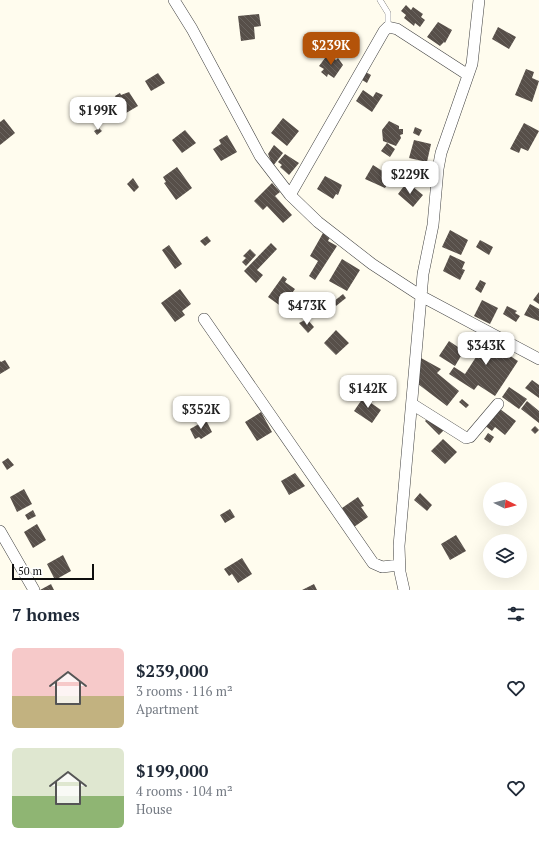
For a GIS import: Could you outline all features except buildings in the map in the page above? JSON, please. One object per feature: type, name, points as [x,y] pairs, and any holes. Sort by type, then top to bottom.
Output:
[{"type":"street","points":[[174,0],[192,29],[260,156],[290,195],[318,222],[354,250],[421,296],[539,359]]},
{"type":"street","points":[[404,590],[399,565],[399,546],[423,274],[433,225],[440,160],[468,75],[475,47],[479,0]]},
{"type":"street","points":[[290,195],[384,31],[388,28],[397,29],[468,75]]},
{"type":"street","points":[[204,319],[374,563],[382,567],[399,565]]},
{"type":"street","points":[[412,404],[462,437],[466,438],[470,437],[498,404]]},
{"type":"street","points":[[0,531],[34,590]]},
{"type":"lane","points":[[380,0],[388,13],[388,28]]}]
